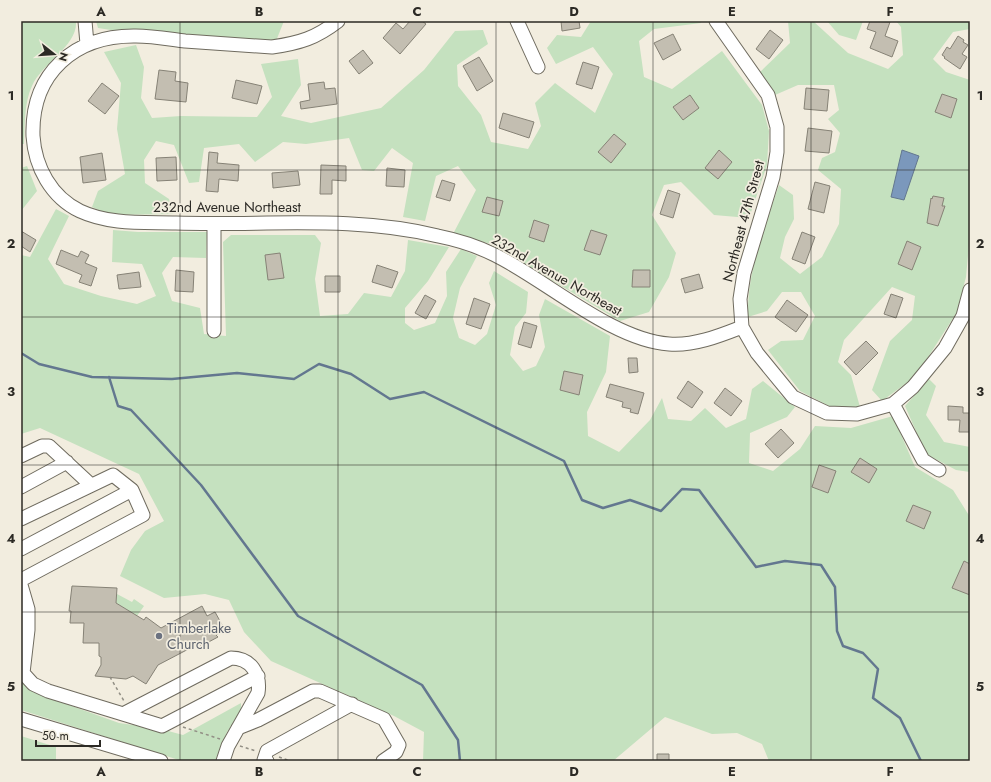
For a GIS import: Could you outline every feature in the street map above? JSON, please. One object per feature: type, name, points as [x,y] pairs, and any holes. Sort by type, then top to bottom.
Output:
[{"type":"street","points":[[85,21],[87,44]]},
{"type":"street","name":"232nd Avenue Northeast","points":[[338,21],[312,38],[294,44],[272,47],[137,36],[112,37],[87,44],[60,62],[47,76],[38,94],[33,113],[33,138],[36,158],[50,187],[60,197],[79,210],[101,219],[112,221],[214,224],[257,223],[370,225],[434,235],[467,243],[496,255],[618,328],[643,338],[668,344],[694,343],[742,327]]},
{"type":"street","points":[[517,21],[538,67]]},
{"type":"street","name":"Northeast 47th Street","points":[[716,21],[768,96],[777,127],[777,152],[773,177],[744,273],[740,299],[742,327]]},
{"type":"street","points":[[214,224],[214,331]]},
{"type":"street","points":[[742,327],[757,353],[793,397],[827,413],[857,414],[893,404],[913,387],[945,348],[963,316],[970,290]]},
{"type":"street","points":[[893,404],[923,460],[939,470]]},
{"type":"street","points":[[21,456],[37,448],[46,446],[52,448],[91,485]]},
{"type":"street","points":[[21,487],[67,462]]},
{"type":"street","points":[[21,519],[113,475],[132,490],[143,515],[21,580]]},
{"type":"street","points":[[21,549],[132,490]]},
{"type":"street","points":[[21,585],[28,609],[28,630],[23,673],[33,684],[48,691],[127,712],[162,726],[258,676]]},
{"type":"street","points":[[127,712],[231,658],[239,658],[246,661],[254,669],[258,676],[260,685],[258,693],[230,743],[223,761]]},
{"type":"street","points":[[238,728],[258,720],[313,691],[320,691],[384,719],[388,723],[399,745],[396,752],[383,761]]},
{"type":"street","points":[[267,757],[267,751],[352,704]]},
{"type":"street","points":[[21,718],[160,761]]},
{"type":"path","points":[[110,677],[126,704],[127,712]]},
{"type":"path","points":[[168,723],[230,743],[267,757],[290,761]]},
{"type":"green space","points":[[21,21],[76,21],[75,30],[66,46],[43,70],[29,93],[26,107],[24,144],[21,144]]},
{"type":"green space","points":[[96,21],[284,21],[276,41],[246,41],[111,30],[98,28]]},
{"type":"green space","points":[[591,21],[700,21],[701,23],[654,29],[639,41],[644,77],[672,89],[722,51],[762,105],[769,131],[767,165],[749,218],[714,215],[681,182],[664,185],[652,215],[676,253],[669,277],[649,312],[620,321],[491,244],[453,234],[476,190],[458,166],[436,176],[425,221],[403,217],[413,163],[392,148],[374,171],[362,170],[349,138],[306,144],[283,142],[255,162],[239,144],[204,148],[199,182],[189,183],[174,145],[156,141],[144,160],[145,183],[169,199],[173,214],[110,215],[92,207],[98,191],[125,174],[117,129],[121,83],[104,52],[136,45],[144,67],[141,98],[152,118],[181,116],[257,117],[272,97],[261,64],[298,59],[301,85],[281,116],[311,123],[381,108],[424,70],[455,31],[483,30],[488,44],[457,65],[458,86],[481,115],[491,142],[528,149],[541,126],[535,103],[555,83],[595,113],[613,74],[593,47],[556,64],[547,48],[557,35],[581,37]]},
{"type":"green space","points":[[788,21],[813,21],[848,53],[888,69],[903,55],[901,27],[896,21],[970,21],[970,29],[953,32],[933,59],[946,72],[970,80],[969,245],[966,277],[957,312],[916,376],[882,401],[872,390],[890,341],[912,320],[915,296],[892,287],[844,340],[838,362],[851,375],[860,407],[831,407],[800,391],[768,350],[781,341],[803,340],[815,316],[801,292],[782,292],[767,311],[748,317],[748,300],[753,267],[762,234],[779,185],[793,195],[794,219],[785,237],[780,258],[800,274],[822,257],[839,224],[841,189],[818,170],[822,158],[835,152],[840,133],[828,119],[839,110],[834,85],[798,85],[775,95],[760,72],[790,43]]},
{"type":"green space","points":[[827,21],[863,21],[856,40],[839,35]]},
{"type":"green space","points":[[27,166],[37,191],[21,211],[21,168]]},
{"type":"green space","points":[[56,209],[69,216],[48,259],[64,284],[101,296],[137,304],[156,296],[142,264],[112,262],[113,230],[138,232],[207,232],[206,258],[173,257],[162,273],[172,301],[200,308],[204,334],[226,336],[223,242],[231,235],[315,235],[321,243],[315,279],[320,316],[348,314],[364,293],[391,297],[405,271],[408,240],[449,247],[428,281],[405,308],[405,323],[414,330],[435,323],[447,296],[446,272],[461,249],[477,256],[460,288],[453,318],[459,338],[475,345],[487,334],[496,305],[489,283],[494,271],[528,292],[526,313],[515,327],[510,355],[523,371],[536,366],[545,347],[539,315],[545,299],[610,336],[606,372],[587,412],[588,436],[619,452],[650,420],[662,398],[668,419],[691,421],[705,408],[726,428],[746,419],[752,389],[763,381],[795,407],[787,417],[750,433],[749,463],[773,471],[800,449],[815,426],[851,428],[893,416],[915,467],[953,490],[970,517],[970,761],[769,761],[762,744],[737,733],[712,734],[665,717],[613,761],[423,761],[424,732],[394,716],[271,661],[244,632],[229,600],[205,594],[164,598],[120,576],[131,550],[145,531],[164,521],[139,474],[40,428],[21,434],[21,255],[30,257]]},
{"type":"green space","points":[[929,379],[936,386],[926,415],[944,442],[970,447],[970,472],[956,470],[926,454],[905,406]]},
{"type":"green space","points":[[117,594],[132,602],[134,599],[144,606],[137,616],[116,603]]},
{"type":"green space","points":[[21,680],[33,692],[119,723],[161,729],[183,735],[241,703],[241,711],[227,732],[215,761],[182,761],[21,710]]},
{"type":"green space","points":[[21,736],[56,747],[56,761],[21,761]]},
{"type":"water","points":[[902,150],[919,156],[904,200],[891,197]]},
{"type":"building","points":[[410,21],[422,21],[426,24],[400,54],[383,38],[396,23],[403,29]]},
{"type":"building","points":[[561,21],[579,21],[580,28],[562,31]]},
{"type":"building","points":[[870,21],[890,22],[885,36],[898,41],[892,57],[870,48],[876,32],[867,29]]},
{"type":"building","points":[[770,30],[783,40],[769,59],[756,49]]},
{"type":"building","points":[[673,34],[681,50],[663,60],[654,43]]},
{"type":"building","points":[[958,36],[968,45],[962,54],[967,57],[960,69],[942,55],[947,47],[950,49]]},
{"type":"building","points":[[363,50],[373,63],[359,74],[349,61]]},
{"type":"building","points":[[479,57],[493,81],[477,91],[463,66]]},
{"type":"building","points":[[583,62],[599,67],[592,89],[576,84]]},
{"type":"building","points":[[159,70],[176,72],[175,81],[188,83],[186,102],[155,99]]},
{"type":"building","points":[[236,80],[262,86],[257,104],[232,98]]},
{"type":"building","points":[[324,82],[325,89],[335,88],[337,104],[301,109],[300,102],[310,100],[308,84]]},
{"type":"building","points":[[102,83],[119,96],[105,114],[88,101]]},
{"type":"building","points":[[806,88],[829,90],[827,111],[804,109]]},
{"type":"building","points":[[942,94],[957,99],[951,118],[935,112]]},
{"type":"building","points":[[690,95],[699,108],[683,120],[673,107]]},
{"type":"building","points":[[503,113],[534,122],[529,138],[499,128]]},
{"type":"building","points":[[808,128],[832,131],[829,153],[805,151]]},
{"type":"building","points":[[614,134],[626,144],[611,163],[598,152]]},
{"type":"building","points":[[719,150],[732,162],[718,179],[705,168]]},
{"type":"building","points":[[209,152],[218,153],[217,163],[239,165],[238,181],[219,179],[218,192],[206,191]]},
{"type":"building","points":[[102,153],[106,180],[83,183],[80,157]]},
{"type":"building","points":[[176,157],[177,180],[157,181],[156,158]]},
{"type":"building","points":[[321,165],[346,166],[346,181],[332,180],[332,194],[320,194]]},
{"type":"building","points":[[387,168],[405,170],[404,187],[386,186]]},
{"type":"building","points":[[298,171],[300,185],[273,188],[272,173]]},
{"type":"building","points":[[442,180],[455,184],[450,201],[436,197]]},
{"type":"building","points":[[815,182],[830,186],[824,213],[808,209]]},
{"type":"building","points":[[668,190],[680,194],[673,218],[660,214]]},
{"type":"building","points":[[933,196],[944,198],[942,206],[945,206],[938,226],[927,223],[931,198],[932,199]]},
{"type":"building","points":[[487,197],[503,201],[499,216],[482,212]]},
{"type":"building","points":[[534,220],[549,225],[544,242],[529,237]]},
{"type":"building","points":[[591,230],[607,235],[600,255],[584,250]]},
{"type":"building","points":[[21,231],[36,240],[30,252],[21,246]]},
{"type":"building","points":[[802,232],[815,237],[805,264],[792,259]]},
{"type":"building","points":[[907,241],[921,247],[912,270],[898,264]]},
{"type":"building","points":[[61,250],[78,257],[81,251],[89,255],[85,263],[97,268],[91,286],[79,282],[82,275],[56,264]]},
{"type":"building","points":[[280,253],[284,278],[268,280],[265,255]]},
{"type":"building","points":[[377,265],[398,272],[392,288],[372,282]]},
{"type":"building","points":[[176,270],[194,272],[193,292],[175,291]]},
{"type":"building","points":[[633,270],[650,270],[650,287],[632,287]]},
{"type":"building","points":[[139,272],[141,287],[119,289],[117,275]]},
{"type":"building","points":[[699,274],[703,288],[685,293],[681,279]]},
{"type":"building","points":[[325,276],[340,276],[340,292],[325,292]]},
{"type":"building","points":[[891,294],[903,298],[896,318],[884,314]]},
{"type":"building","points":[[425,295],[436,301],[426,319],[415,313]]},
{"type":"building","points":[[474,298],[490,304],[481,329],[466,324]]},
{"type":"building","points":[[787,300],[808,315],[796,332],[775,317]]},
{"type":"building","points":[[524,322],[537,326],[531,348],[518,344]]},
{"type":"building","points":[[866,341],[878,353],[856,375],[844,362]]},
{"type":"building","points":[[628,358],[637,358],[638,372],[629,373]]},
{"type":"building","points":[[564,371],[583,375],[579,395],[560,390]]},
{"type":"building","points":[[688,381],[703,392],[692,408],[677,398]]},
{"type":"building","points":[[610,384],[644,393],[638,414],[630,412],[631,409],[622,407],[623,402],[606,397]]},
{"type":"building","points":[[725,388],[742,401],[731,416],[714,403]]},
{"type":"building","points":[[948,406],[963,407],[963,413],[970,413],[970,432],[959,432],[960,420],[948,420]]},
{"type":"building","points":[[781,429],[794,443],[778,458],[765,444]]},
{"type":"building","points":[[860,458],[877,469],[869,483],[851,472]]},
{"type":"building","points":[[819,465],[836,471],[828,493],[812,487]]},
{"type":"building","points":[[913,505],[931,512],[924,529],[906,521]]},
{"type":"building","points":[[964,561],[970,564],[970,595],[952,588]]},
{"type":"building","name":"Timberlake Church","points":[[72,586],[117,588],[116,603],[144,620],[146,617],[161,628],[202,606],[207,616],[215,612],[225,630],[216,635],[218,637],[201,646],[200,643],[158,665],[146,684],[133,676],[126,679],[95,676],[101,665],[99,643],[83,643],[84,623],[70,623],[71,611],[69,611]]},
{"type":"building","points":[[657,754],[669,754],[669,761],[657,761]]},
{"type":"waterway","points":[[21,353],[39,364],[92,377],[172,379],[237,373],[294,379],[319,364],[351,374],[390,399],[424,392],[564,461],[582,500],[603,508],[630,500],[661,511],[682,489],[699,490],[756,567],[785,561],[821,565],[835,587],[837,631],[843,646],[863,653],[878,669],[873,698],[900,718],[921,761]]},
{"type":"waterway","points":[[109,377],[118,406],[131,410],[201,485],[298,616],[422,685],[458,740],[460,761]]},
{"type":"place","name":"Timberlake Church","points":[[159,636]]}]
